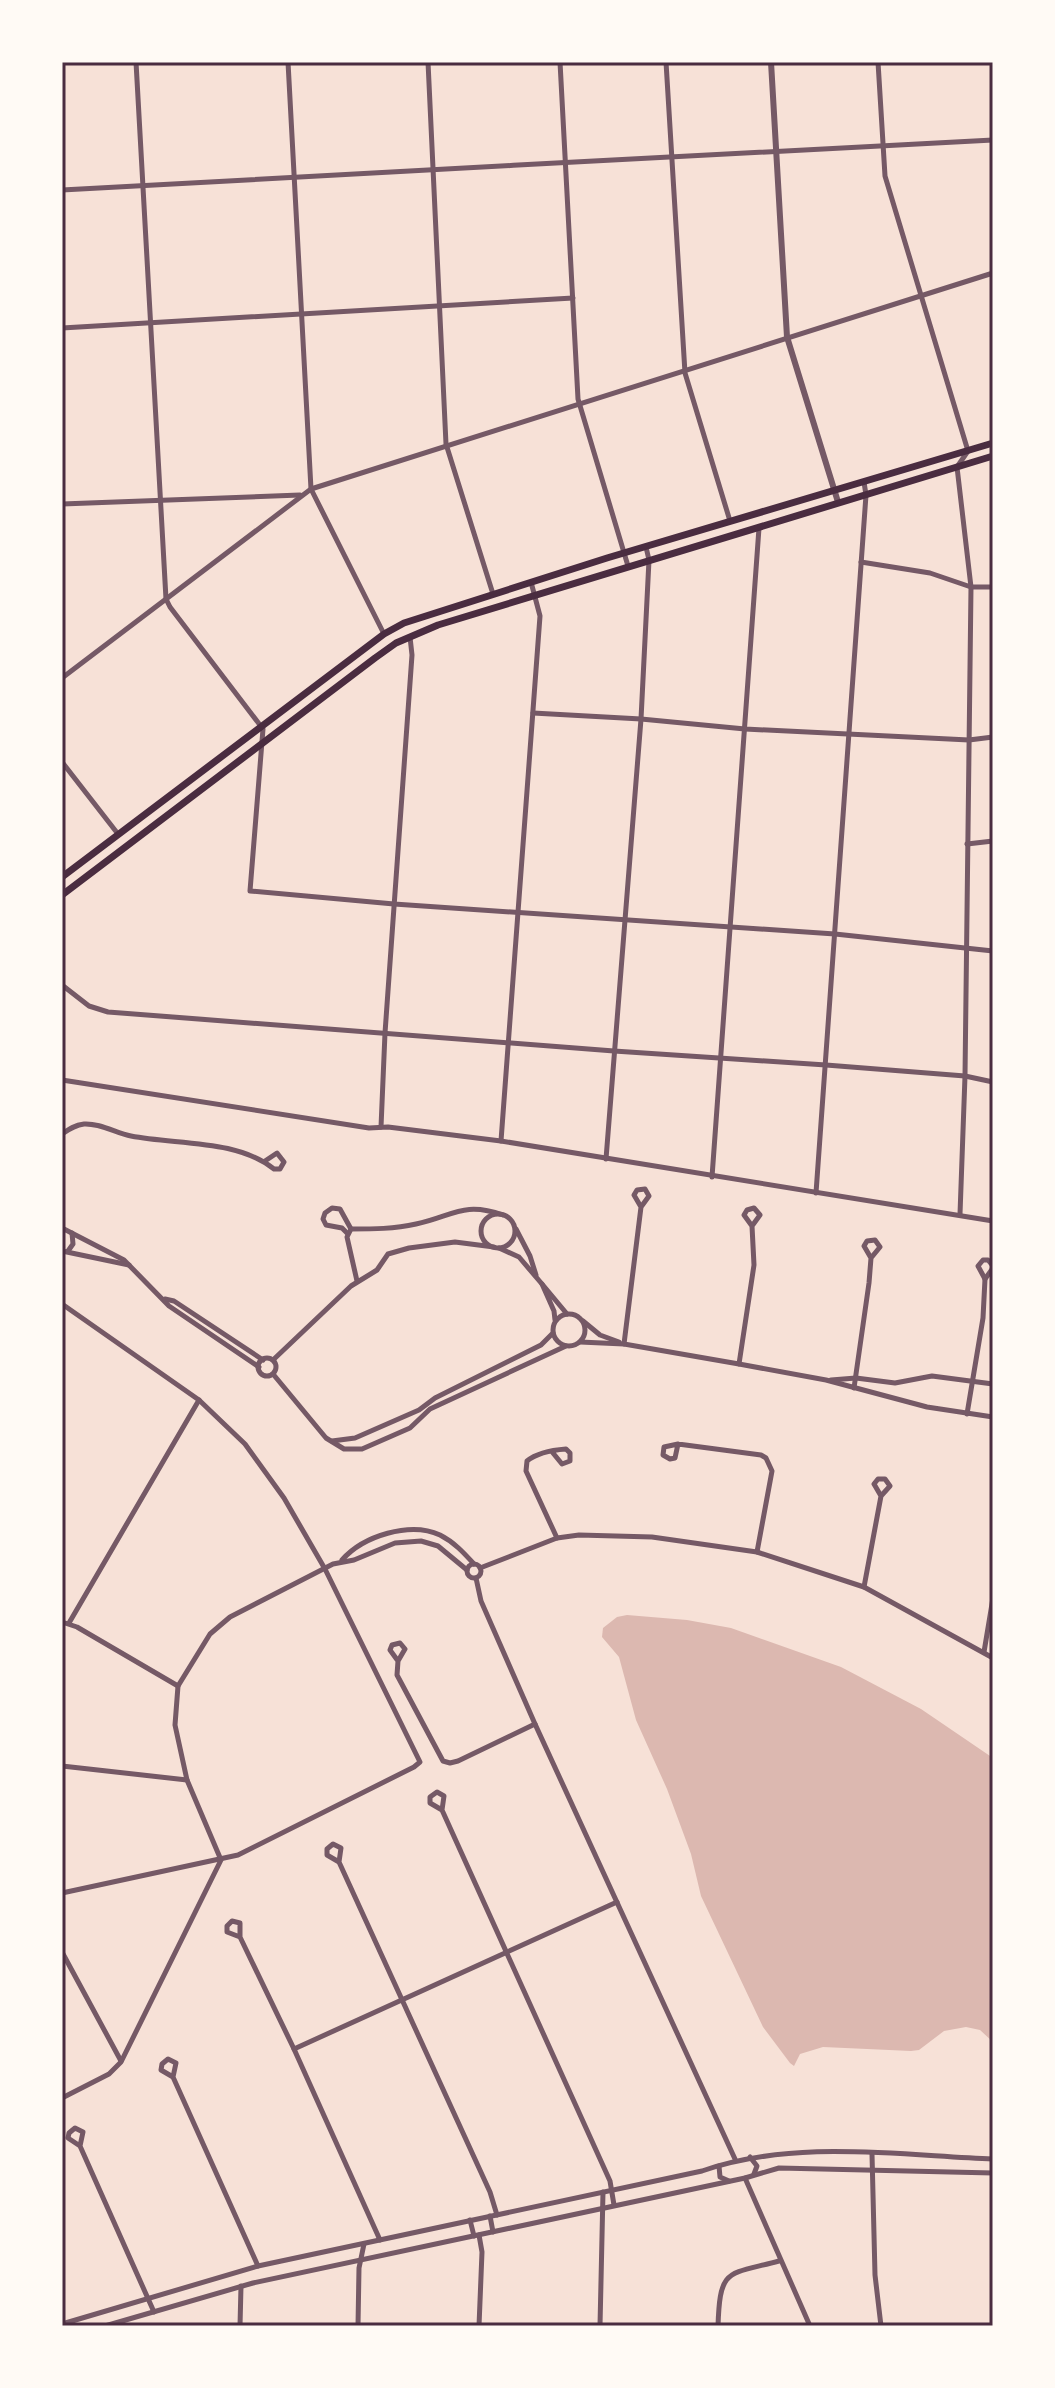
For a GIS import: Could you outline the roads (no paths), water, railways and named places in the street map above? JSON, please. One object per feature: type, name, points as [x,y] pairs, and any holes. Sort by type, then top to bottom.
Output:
[{"type":"main road","points":[[62,877],[384,634],[404,623],[993,443]]},
{"type":"main road","points":[[62,895],[264,741],[385,651],[410,636],[536,594],[993,456]]},
{"type":"street","points":[[136,62],[166,599],[262,726],[264,741],[250,891],[394,904],[835,934],[993,951]]},
{"type":"street","points":[[288,62],[311,489],[384,634]]},
{"type":"street","points":[[428,62],[446,444],[493,594]]},
{"type":"street","points":[[560,62],[579,405],[628,566]]},
{"type":"street","points":[[666,62],[685,373],[730,522]]},
{"type":"street","points":[[771,62],[787,337],[838,502]]},
{"type":"street","points":[[878,62],[885,176],[968,451],[957,467],[971,587],[965,1076],[960,1214]]},
{"type":"street","points":[[62,190],[993,140]]},
{"type":"street","points":[[62,678],[311,489],[993,273]]},
{"type":"street","points":[[62,328],[573,298]]},
{"type":"street","points":[[816,1193],[850,733],[866,495],[864,482]]},
{"type":"street","points":[[62,504],[301,495]]},
{"type":"street","points":[[712,1177],[759,526]]},
{"type":"street","points":[[606,1159],[641,719],[649,560],[646,547]]},
{"type":"street","points":[[861,562],[930,573],[971,587],[993,587]]},
{"type":"street","points":[[501,1141],[540,616],[531,582]]},
{"type":"street","points":[[381,1127],[412,655],[410,636]]},
{"type":"street","points":[[533,713],[745,729],[969,740],[993,737]]},
{"type":"street","points":[[62,762],[118,834]]},
{"type":"street","points":[[967,844],[993,841]]},
{"type":"street","points":[[62,985],[89,1006],[108,1012],[826,1065],[965,1076],[993,1082]]},
{"type":"street","points":[[62,1080],[369,1128],[501,1141],[993,1221]]},
{"type":"street","points":[[62,1134],[78,1125],[94,1125],[132,1136],[217,1147],[265,1161]]},
{"type":"street","points":[[357,1281],[349,1231],[340,1209],[332,1208],[325,1213],[323,1219],[326,1225],[349,1231],[415,1224],[475,1207],[503,1215],[514,1226],[537,1276]]},
{"type":"street","points":[[624,1344],[641,1207]]},
{"type":"street","points":[[503,1215],[488,1217],[482,1226],[485,1241],[519,1257],[567,1314],[581,1319],[600,1335],[624,1344]]},
{"type":"street","points":[[165,1298],[263,1360],[273,1360],[357,1281],[377,1270],[384,1258],[397,1251],[455,1242],[496,1248],[512,1241],[514,1226]]},
{"type":"street","points":[[739,1364],[752,1281],[752,1226]]},
{"type":"street","points":[[62,1228],[130,1265],[165,1298],[169,1306],[259,1367],[265,1375],[273,1374]]},
{"type":"street","points":[[64,1251],[73,1244],[72,1233]]},
{"type":"street","points":[[64,1251],[130,1265]]},
{"type":"street","points":[[854,1388],[868,1302],[871,1258]]},
{"type":"street","points":[[967,1414],[983,1318],[985,1279],[993,1267],[988,1260],[978,1263],[978,1270],[985,1279]]},
{"type":"street","points":[[273,1374],[331,1441],[344,1449],[362,1449],[410,1428],[435,1398],[541,1345],[553,1333],[555,1323],[554,1311],[542,1284]]},
{"type":"street","points":[[62,1304],[199,1400],[237,1434],[273,1482],[325,1569],[420,1762],[252,1849],[221,1860],[62,1893]]},
{"type":"street","points":[[555,1323],[567,1314]]},
{"type":"street","points":[[580,1342],[585,1333],[581,1319]]},
{"type":"street","points":[[553,1333],[558,1342],[566,1346]]},
{"type":"street","points":[[331,1441],[355,1438],[580,1342],[624,1344],[739,1364],[993,1417]]},
{"type":"street","points":[[259,1367],[263,1360]]},
{"type":"street","points":[[273,1360],[276,1365],[273,1374]]},
{"type":"street","points":[[826,1380],[856,1378],[895,1383],[932,1376],[993,1384]]},
{"type":"street","points":[[178,1686],[66,1622],[199,1400]]},
{"type":"street","points":[[678,1444],[766,1458],[772,1471],[757,1552]]},
{"type":"street","points":[[553,1453],[534,1455],[527,1461],[526,1471],[557,1538]]},
{"type":"street","points":[[864,1587],[881,1496]]},
{"type":"street","points":[[62,2098],[109,2074],[121,2062],[221,1860],[187,1780],[175,1725],[178,1686],[210,1634],[221,1623],[341,1561],[349,1552],[402,1530],[441,1536],[477,1566],[480,1575],[476,1578]]},
{"type":"street","points":[[467,1570],[557,1538],[591,1534],[652,1537],[757,1552],[864,1587],[993,1658]]},
{"type":"street","points":[[341,1561],[354,1560],[395,1543],[421,1541],[445,1551],[467,1570],[470,1577],[476,1578]]},
{"type":"street","points":[[476,1578],[481,1601],[535,1724],[735,2159]]},
{"type":"street","points":[[984,1652],[993,1598]]},
{"type":"street","points":[[398,1661],[397,1675],[443,1761],[458,1761],[535,1724]]},
{"type":"street","points":[[62,1766],[187,1780]]},
{"type":"street","points":[[442,1810],[612,2190],[614,2205]]},
{"type":"street","points":[[339,1862],[490,2192],[497,2215]]},
{"type":"street","points":[[294,2049],[617,1902]]},
{"type":"street","points":[[240,1937],[380,2240]]},
{"type":"street","points":[[62,1952],[121,2062]]},
{"type":"street","points":[[173,2077],[258,2266]]},
{"type":"street","points":[[80,2146],[154,2312]]},
{"type":"street","points":[[62,2324],[258,2266],[612,2190],[735,2159],[802,2151],[993,2159]]},
{"type":"street","points":[[872,2154],[875,2275],[881,2326]]},
{"type":"street","points":[[750,2157],[757,2166],[753,2175]]},
{"type":"street","points":[[720,2165],[720,2177],[729,2181]]},
{"type":"street","points":[[105,2326],[122,2324],[253,2283],[791,2166],[993,2173]]},
{"type":"street","points":[[745,2178],[810,2326]]},
{"type":"street","points":[[600,2326],[603,2192]]},
{"type":"street","points":[[490,2216],[493,2232]]},
{"type":"street","points":[[470,2220],[482,2252],[479,2326]]},
{"type":"street","points":[[358,2326],[359,2268],[364,2243]]},
{"type":"street","points":[[718,2326],[719,2296],[726,2279],[733,2274],[779,2261]]},
{"type":"street","points":[[249,2269],[253,2283]]},
{"type":"street","points":[[231,2274],[238,2287],[240,2326]]},
{"type":"street","points":[[118,2308],[122,2324]]}]
